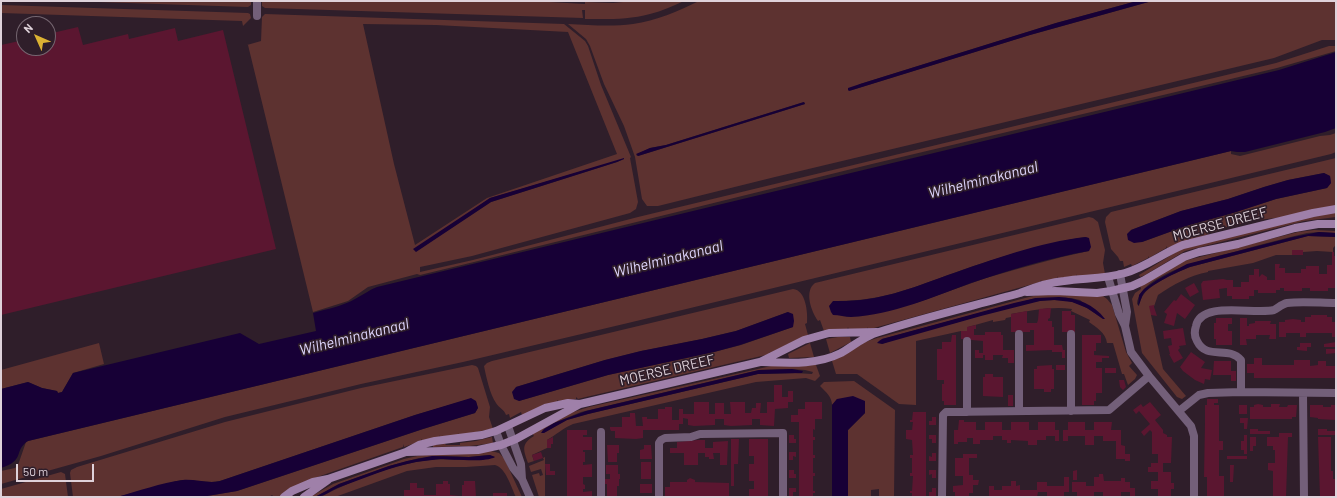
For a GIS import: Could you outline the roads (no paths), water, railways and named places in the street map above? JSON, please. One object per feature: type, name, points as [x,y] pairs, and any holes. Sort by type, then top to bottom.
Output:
[{"type":"street","points":[[257,16],[258,1]]},
{"type":"street","name":"MOERSE DREEF","points":[[760,362],[794,364],[820,360],[840,353],[877,332],[1020,293],[1040,285],[1063,281],[1108,277],[1120,274],[1139,268],[1183,245],[1313,213],[1336,209]]},
{"type":"street","name":"MOERSE DREEF","points":[[1020,293],[1055,291],[1097,293],[1111,291],[1132,286],[1144,281],[1184,257],[1199,252],[1238,244],[1295,228],[1318,224],[1336,224]]},
{"type":"street","points":[[1120,274],[1127,312],[1125,326]]},
{"type":"street","points":[[1108,277],[1111,291],[1125,326],[1131,352],[1191,426],[1194,436],[1194,497]]},
{"type":"street","points":[[1241,392],[1241,360],[1231,353],[1213,353],[1202,348],[1196,340],[1194,332],[1197,321],[1204,314],[1214,311],[1274,310],[1286,303],[1336,303]]},
{"type":"street","name":"MOERSE DREEF","points":[[406,452],[478,450],[501,445],[580,404],[760,362],[804,340],[820,335],[842,332],[877,332]]},
{"type":"street","points":[[1019,334],[1019,411]]},
{"type":"street","points":[[1071,334],[1071,411]]},
{"type":"street","points":[[967,412],[968,341]]},
{"type":"street","points":[[942,497],[944,413],[1109,410],[1149,376]]},
{"type":"street","points":[[1179,411],[1199,395],[1241,392],[1336,393]]},
{"type":"street","points":[[1303,393],[1304,497]]},
{"type":"street","name":"MOERSE DREEF","points":[[284,497],[292,491],[313,482],[328,479],[406,452],[419,445],[434,441],[482,435],[508,426],[545,408],[568,403],[580,404]]},
{"type":"street","points":[[508,426],[521,464],[522,478],[530,497]]},
{"type":"street","points":[[496,431],[501,445],[513,468],[522,478]]},
{"type":"street","points":[[600,432],[601,497]]},
{"type":"street","points":[[659,497],[659,443],[661,440],[665,438],[691,437],[700,434],[783,433],[783,497]]},
{"type":"street","name":"MOERSE DREEF","points":[[304,497],[328,479]]},
{"type":"water","points":[[1137,1],[1152,1],[1030,35],[849,91],[848,90],[848,88],[860,84],[1056,23]]},
{"type":"water","name":"Wilhelminakanaal","points":[[1336,52],[1336,128],[1325,132],[1245,152],[1231,151],[28,441],[21,448],[17,459],[14,462],[1,468],[1,389],[28,382],[42,388],[57,391],[58,393],[62,392],[73,373],[240,333],[259,344],[316,331],[313,313],[345,304],[377,287],[1279,70]]},
{"type":"water","points":[[804,102],[805,104],[638,156],[636,154],[650,148],[666,145]]},
{"type":"water","points":[[624,158],[617,162],[491,202],[416,252],[413,249],[490,198]]},
{"type":"water","points":[[1324,173],[1330,176],[1331,183],[1327,188],[1276,199],[1186,226],[1142,242],[1134,243],[1128,240],[1127,234],[1131,230],[1181,211],[1228,199],[1288,180]]},
{"type":"water","points":[[1319,232],[1336,233],[1336,237],[1308,236],[1190,267],[1154,285],[1144,294],[1138,306],[1139,295],[1144,289],[1157,280],[1187,264],[1293,237]]},
{"type":"water","points":[[1089,238],[1091,247],[1089,251],[1059,257],[1015,269],[897,309],[867,316],[849,317],[833,315],[829,306],[833,301],[849,301],[892,294],[1033,247],[1068,239]]},
{"type":"water","points":[[1059,297],[1079,300],[1096,309],[1105,319],[1087,308],[1072,302],[1054,300],[1040,301],[882,344],[877,343],[882,339],[1014,303],[1036,298]]},
{"type":"water","points":[[788,312],[793,314],[793,327],[740,345],[608,375],[519,401],[514,399],[512,392],[516,387],[605,360],[736,331]]},
{"type":"water","points":[[792,369],[803,371],[802,373],[758,374],[588,414],[567,420],[544,433],[541,433],[544,429],[554,423],[586,411],[759,370]]},
{"type":"water","points":[[853,396],[865,401],[865,413],[848,430],[848,497],[832,497],[832,405],[837,399]]},
{"type":"water","points":[[471,398],[476,401],[478,408],[475,413],[237,491],[207,496],[117,497],[175,481],[220,481],[415,415]]},
{"type":"water","points":[[490,455],[495,457],[484,460],[440,459],[406,464],[315,497],[339,484],[407,461],[432,456],[469,457]]}]
